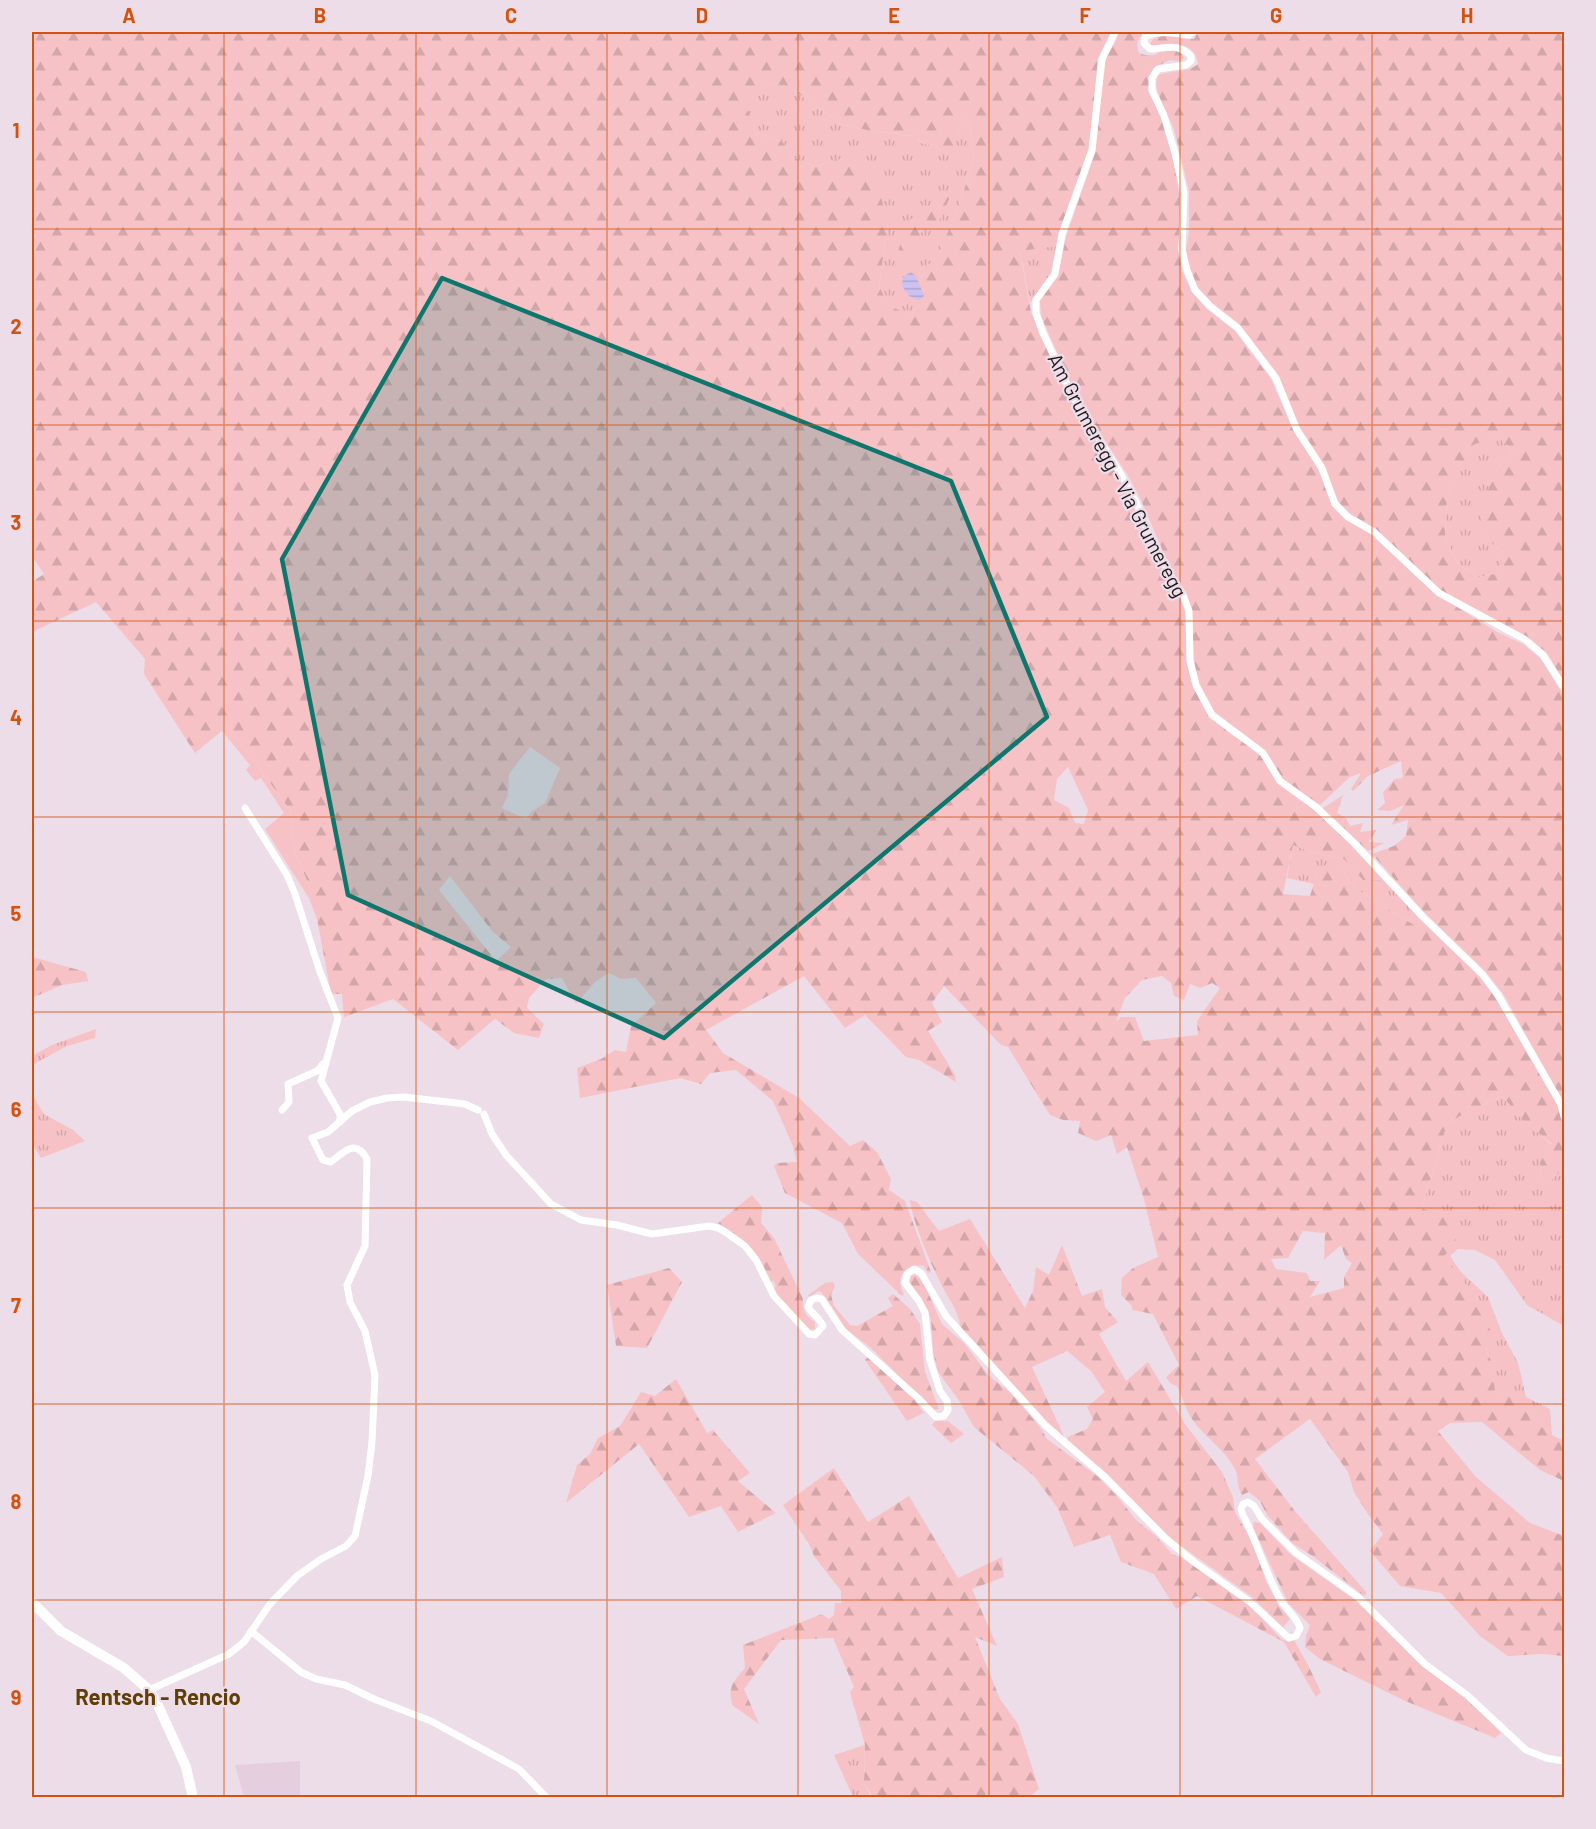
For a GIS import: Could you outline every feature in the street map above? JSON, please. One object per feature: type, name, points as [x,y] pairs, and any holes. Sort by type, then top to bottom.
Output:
[{"type":"street","name":"Am Grumeregg - Via Grumeregg","points":[[1115,32],[1102,59],[1092,150],[1062,234],[1055,274],[1036,300],[1036,313],[1043,333],[1074,399],[1120,473],[1136,502],[1153,543],[1183,595],[1189,611],[1190,661],[1196,686],[1212,715],[1263,753],[1280,781],[1316,807],[1347,836],[1482,974],[1498,995],[1550,1084],[1561,1104],[1564,1116]]},
{"type":"street","points":[[1193,32],[1189,35],[1151,34],[1145,37],[1144,43],[1150,50],[1170,46],[1180,47],[1191,56],[1191,61],[1186,65],[1155,71],[1151,83],[1178,163],[1184,193],[1182,250],[1195,290],[1210,306],[1238,328],[1276,378],[1298,430],[1322,468],[1335,504],[1348,517],[1374,532],[1439,593],[1526,640],[1543,655],[1564,688]]},
{"type":"street","points":[[244,808],[287,875],[338,1018],[321,1081],[340,1114],[340,1122]]},
{"type":"street","points":[[282,1110],[289,1102],[290,1083],[315,1073],[326,1062]]},
{"type":"street","points":[[149,1690],[230,1654],[244,1642],[270,1604],[297,1576],[321,1559],[346,1546],[355,1536],[368,1476],[374,1420],[375,1375],[365,1331],[350,1302],[347,1285],[365,1246],[367,1160],[362,1151],[357,1148],[348,1149],[331,1162],[323,1160],[312,1138],[328,1132],[352,1111],[370,1102],[404,1097],[465,1104],[481,1112],[506,1155],[551,1204],[581,1220],[617,1225],[652,1234],[709,1226],[718,1228],[745,1246],[762,1269],[774,1296],[809,1334],[815,1335],[823,1326],[821,1320],[808,1307],[811,1300],[822,1299],[842,1330],[936,1417],[944,1416],[948,1410],[947,1401],[940,1391],[930,1360],[925,1313],[905,1283],[907,1274],[914,1269],[921,1273],[946,1316],[1045,1425],[1105,1477],[1165,1538],[1262,1612],[1289,1638],[1296,1636],[1300,1628],[1298,1621],[1280,1599],[1257,1542],[1243,1515],[1241,1509],[1243,1504],[1248,1502],[1296,1552],[1358,1597],[1425,1664],[1467,1695],[1526,1749],[1546,1758],[1564,1761]]},
{"type":"street","points":[[32,1602],[61,1631],[124,1668],[149,1690],[186,1767],[194,1797]]},
{"type":"street","points":[[251,1631],[301,1672],[316,1679],[345,1685],[431,1721],[519,1769],[547,1797]]},
{"type":"highlighted area","points":[[442,278],[951,481],[1047,717],[664,1038],[348,895],[282,559]]},
{"type":"shaded area","points":[[911,272],[916,276],[924,296],[919,300],[909,296],[902,286],[903,277]]},
{"type":"shaded area","points":[[300,1761],[300,1797],[244,1797],[235,1765]]},
{"type":"green space","points":[[32,32],[1112,32],[1098,58],[1089,150],[1056,246],[1020,251],[1031,312],[1072,400],[1119,476],[1134,504],[1145,535],[1176,590],[1166,597],[1186,615],[1187,661],[1209,716],[1262,757],[1276,781],[1314,810],[1354,847],[1383,880],[1363,880],[1344,859],[1311,852],[1293,845],[1283,894],[1310,896],[1317,873],[1324,866],[1341,869],[1356,889],[1417,927],[1424,923],[1480,976],[1496,999],[1557,1104],[1564,1129],[1564,1168],[1548,1183],[1541,1181],[1540,1162],[1552,1144],[1516,1114],[1505,1117],[1502,1113],[1510,1105],[1502,1096],[1447,1124],[1422,1208],[1443,1217],[1457,1242],[1443,1257],[1482,1304],[1493,1340],[1485,1347],[1492,1363],[1495,1391],[1512,1397],[1552,1435],[1564,1441],[1564,1481],[1540,1470],[1482,1422],[1450,1423],[1438,1431],[1476,1477],[1530,1523],[1564,1536],[1564,1656],[1542,1654],[1508,1656],[1480,1636],[1441,1593],[1400,1586],[1370,1551],[1383,1534],[1354,1492],[1348,1472],[1310,1419],[1255,1459],[1294,1510],[1367,1593],[1364,1596],[1292,1543],[1267,1515],[1260,1501],[1249,1492],[1242,1495],[1236,1472],[1230,1462],[1197,1425],[1177,1386],[1170,1383],[1166,1377],[1179,1365],[1153,1314],[1132,1310],[1132,1306],[1121,1295],[1122,1278],[1133,1268],[1158,1257],[1144,1199],[1127,1147],[1117,1154],[1111,1135],[1096,1141],[1078,1133],[1080,1121],[1063,1120],[1050,1115],[1008,1047],[1001,1045],[944,986],[932,1003],[942,1022],[928,1031],[955,1075],[956,1082],[919,1060],[906,1057],[865,1015],[845,1028],[804,976],[706,1030],[723,1053],[799,1098],[850,1146],[863,1140],[877,1152],[891,1179],[889,1190],[905,1201],[931,1272],[928,1273],[924,1266],[907,1269],[900,1282],[904,1294],[902,1296],[858,1254],[842,1223],[785,1193],[774,1166],[777,1163],[797,1162],[793,1146],[773,1101],[736,1070],[710,1073],[701,1084],[680,1078],[580,1098],[577,1068],[601,1059],[615,1050],[626,1052],[631,1026],[656,1003],[636,978],[621,979],[609,973],[595,982],[576,1004],[562,978],[546,979],[529,998],[527,1008],[544,1024],[539,1038],[514,1033],[495,1019],[458,1050],[393,999],[344,1017],[342,994],[331,994],[317,919],[310,901],[311,890],[295,853],[290,810],[228,726],[195,753],[144,674],[145,659],[96,602],[32,632],[32,582],[44,574],[32,556]],"holes":[[[767,83],[788,86],[841,124],[879,133],[893,132],[904,136],[912,135],[924,144],[935,145],[957,160],[956,136],[966,116],[970,125],[974,160],[957,211],[936,259],[919,271],[926,298],[911,315],[889,306],[879,286],[888,223],[872,164],[837,159],[815,167],[793,157],[782,141],[756,133],[746,105]],[[530,747],[560,768],[545,803],[531,812],[526,819],[502,808],[508,795],[509,774]],[[1068,767],[1088,810],[1084,824],[1075,823],[1069,808],[1054,800],[1057,779]],[[450,876],[492,931],[511,947],[496,961],[439,890]],[[1162,976],[1171,983],[1174,996],[1184,1000],[1190,984],[1200,988],[1212,983],[1220,988],[1197,1021],[1198,1035],[1144,1041],[1135,1017],[1121,1017],[1116,1022],[1125,998],[1142,980]],[[1303,1231],[1325,1233],[1324,1260],[1341,1245],[1346,1259],[1352,1263],[1344,1277],[1344,1288],[1310,1297],[1320,1281],[1310,1281],[1307,1273],[1276,1269],[1271,1259],[1288,1258]]]},
{"type":"green space","points":[[1119,32],[1147,32],[1138,41],[1139,53],[1155,55],[1162,50],[1172,49],[1178,51],[1184,58],[1180,61],[1170,60],[1153,68],[1149,78],[1151,96],[1162,118],[1172,153],[1179,192],[1178,250],[1182,271],[1192,292],[1207,309],[1235,331],[1271,379],[1292,427],[1318,469],[1332,505],[1345,519],[1373,535],[1436,594],[1497,632],[1523,644],[1541,659],[1564,696],[1564,1104],[1504,995],[1486,972],[1426,914],[1372,854],[1394,846],[1406,836],[1408,820],[1391,825],[1404,805],[1390,811],[1377,810],[1385,803],[1383,792],[1395,779],[1403,778],[1401,761],[1368,776],[1353,791],[1351,789],[1361,773],[1350,777],[1320,805],[1282,778],[1265,750],[1215,712],[1199,684],[1194,660],[1192,612],[1186,592],[1171,570],[1141,500],[1127,474],[1077,398],[1041,316],[1040,300],[1058,276],[1066,237],[1095,153],[1103,72],[1107,54]]},
{"type":"green space","points":[[1198,32],[1564,32],[1564,681],[1546,652],[1528,638],[1441,590],[1376,529],[1349,513],[1338,501],[1324,465],[1298,425],[1278,376],[1197,288],[1186,250],[1189,232],[1189,191],[1174,129],[1158,94],[1156,84],[1158,75],[1189,69],[1198,64],[1196,56],[1187,47],[1166,44],[1152,47],[1150,44],[1153,39],[1163,36],[1194,39]],"holes":[[[1497,436],[1513,451],[1495,472],[1480,511],[1482,534],[1502,552],[1500,573],[1478,577],[1457,563],[1445,536],[1447,499],[1473,445]]]},
{"type":"green space","points":[[767,83],[788,86],[841,124],[879,133],[893,132],[904,136],[912,135],[923,144],[935,145],[956,159],[956,136],[966,115],[970,125],[974,160],[957,211],[936,260],[919,271],[926,298],[911,315],[889,307],[879,286],[888,223],[837,159],[815,167],[793,157],[782,141],[756,133],[745,105]]},
{"type":"green space","points":[[954,188],[940,219],[931,223],[922,232],[913,250],[896,264],[904,224]]},
{"type":"green space","points":[[1056,246],[1051,273],[1030,303],[1020,250]]},
{"type":"green space","points":[[1497,436],[1513,451],[1495,472],[1482,534],[1502,552],[1501,573],[1478,577],[1457,563],[1445,536],[1447,499],[1473,444]]},
{"type":"green space","points":[[1176,590],[1182,600],[1186,615],[1166,597]]},
{"type":"green space","points":[[228,726],[290,810],[295,853],[311,890],[310,900],[265,829],[284,813],[261,778],[255,781],[246,770],[250,765],[222,731]]},
{"type":"green space","points":[[1343,795],[1337,813],[1346,818],[1350,826],[1363,823],[1360,832],[1376,830],[1369,842],[1384,843],[1368,851],[1323,808]]},
{"type":"green space","points":[[1293,845],[1311,852],[1344,859],[1363,880],[1383,880],[1424,923],[1417,927],[1356,889],[1341,869],[1317,873],[1314,884],[1287,878]]},
{"type":"green space","points":[[32,957],[86,972],[88,981],[62,985],[32,998]]},
{"type":"green space","points":[[96,1029],[95,1038],[67,1046],[32,1065],[32,1056],[52,1045]]},
{"type":"green space","points":[[32,1094],[44,1114],[73,1130],[85,1141],[41,1158],[32,1143]]},
{"type":"green space","points":[[1502,1096],[1516,1113],[1552,1145],[1540,1162],[1541,1181],[1548,1183],[1564,1168],[1564,1326],[1527,1305],[1495,1260],[1475,1250],[1458,1249],[1450,1256],[1461,1272],[1488,1297],[1502,1333],[1518,1363],[1526,1397],[1550,1409],[1552,1435],[1512,1397],[1494,1391],[1492,1363],[1485,1347],[1482,1304],[1442,1257],[1422,1208],[1447,1124]]},
{"type":"green space","points":[[752,1195],[762,1207],[761,1223],[774,1238],[803,1299],[805,1313],[815,1322],[815,1329],[811,1330],[807,1327],[776,1294],[773,1280],[771,1283],[751,1248],[718,1223]]},
{"type":"green space","points":[[910,1200],[917,1202],[939,1231],[970,1219],[1025,1308],[1033,1291],[1036,1267],[1049,1275],[1062,1245],[1082,1296],[1102,1289],[1105,1307],[1118,1322],[1099,1334],[1126,1381],[1148,1362],[1185,1424],[1222,1472],[1233,1497],[1235,1512],[1252,1541],[1266,1581],[1279,1606],[1290,1619],[1283,1627],[1252,1597],[1173,1540],[1105,1472],[1067,1441],[1068,1437],[1087,1429],[1093,1419],[1087,1407],[1105,1392],[1091,1371],[1067,1351],[1032,1367],[1064,1436],[1063,1439],[960,1326],[956,1311],[924,1245]]},
{"type":"green space","points":[[669,1268],[682,1282],[647,1348],[616,1346],[607,1285]]},
{"type":"green space","points":[[915,1275],[922,1279],[942,1324],[965,1344],[989,1376],[1011,1393],[1040,1427],[1047,1439],[1097,1476],[1136,1520],[1156,1536],[1172,1554],[1182,1558],[1250,1605],[1281,1639],[1289,1642],[1294,1640],[1321,1692],[1316,1697],[1284,1642],[1197,1596],[1176,1609],[1154,1574],[1121,1562],[1110,1535],[1074,1547],[1057,1507],[1034,1476],[974,1427],[958,1399],[938,1372],[928,1310],[910,1282],[911,1276]]},
{"type":"green space","points":[[833,1282],[835,1286],[831,1295],[834,1306],[850,1325],[857,1326],[893,1306],[888,1298],[893,1294],[910,1309],[920,1324],[925,1372],[939,1409],[933,1410],[871,1348],[846,1329],[822,1293],[819,1291],[809,1297],[808,1295],[825,1283]]},
{"type":"green space","points":[[868,1357],[913,1398],[924,1413],[907,1421],[865,1360]]},
{"type":"green space","points":[[676,1379],[707,1433],[713,1430],[750,1473],[738,1481],[776,1513],[738,1532],[721,1506],[689,1517],[639,1444],[566,1503],[577,1465],[590,1454],[598,1438],[620,1426],[641,1392],[655,1396]]},
{"type":"green space","points":[[935,1421],[948,1421],[964,1434],[951,1443],[932,1425]]},
{"type":"green space","points":[[834,1468],[868,1522],[909,1496],[958,1578],[1002,1557],[1004,1577],[972,1589],[997,1646],[975,1637],[1000,1699],[1018,1724],[1039,1789],[1029,1797],[873,1797],[864,1784],[865,1745],[850,1692],[854,1687],[833,1638],[781,1640],[744,1689],[759,1724],[732,1705],[732,1685],[745,1668],[743,1645],[822,1614],[829,1619],[834,1615],[835,1603],[841,1603],[841,1591],[814,1556],[809,1544],[783,1505]]},
{"type":"green space","points":[[1254,1522],[1260,1523],[1291,1555],[1355,1600],[1422,1666],[1465,1697],[1501,1733],[1495,1738],[1403,1700],[1320,1659],[1305,1647],[1310,1625],[1288,1603],[1253,1527]]},
{"type":"green space","points":[[865,1745],[864,1784],[871,1796],[853,1797],[834,1755]]},
{"type":"district","name":"Rentsch - Rencio","points":[[158,1696]]}]
